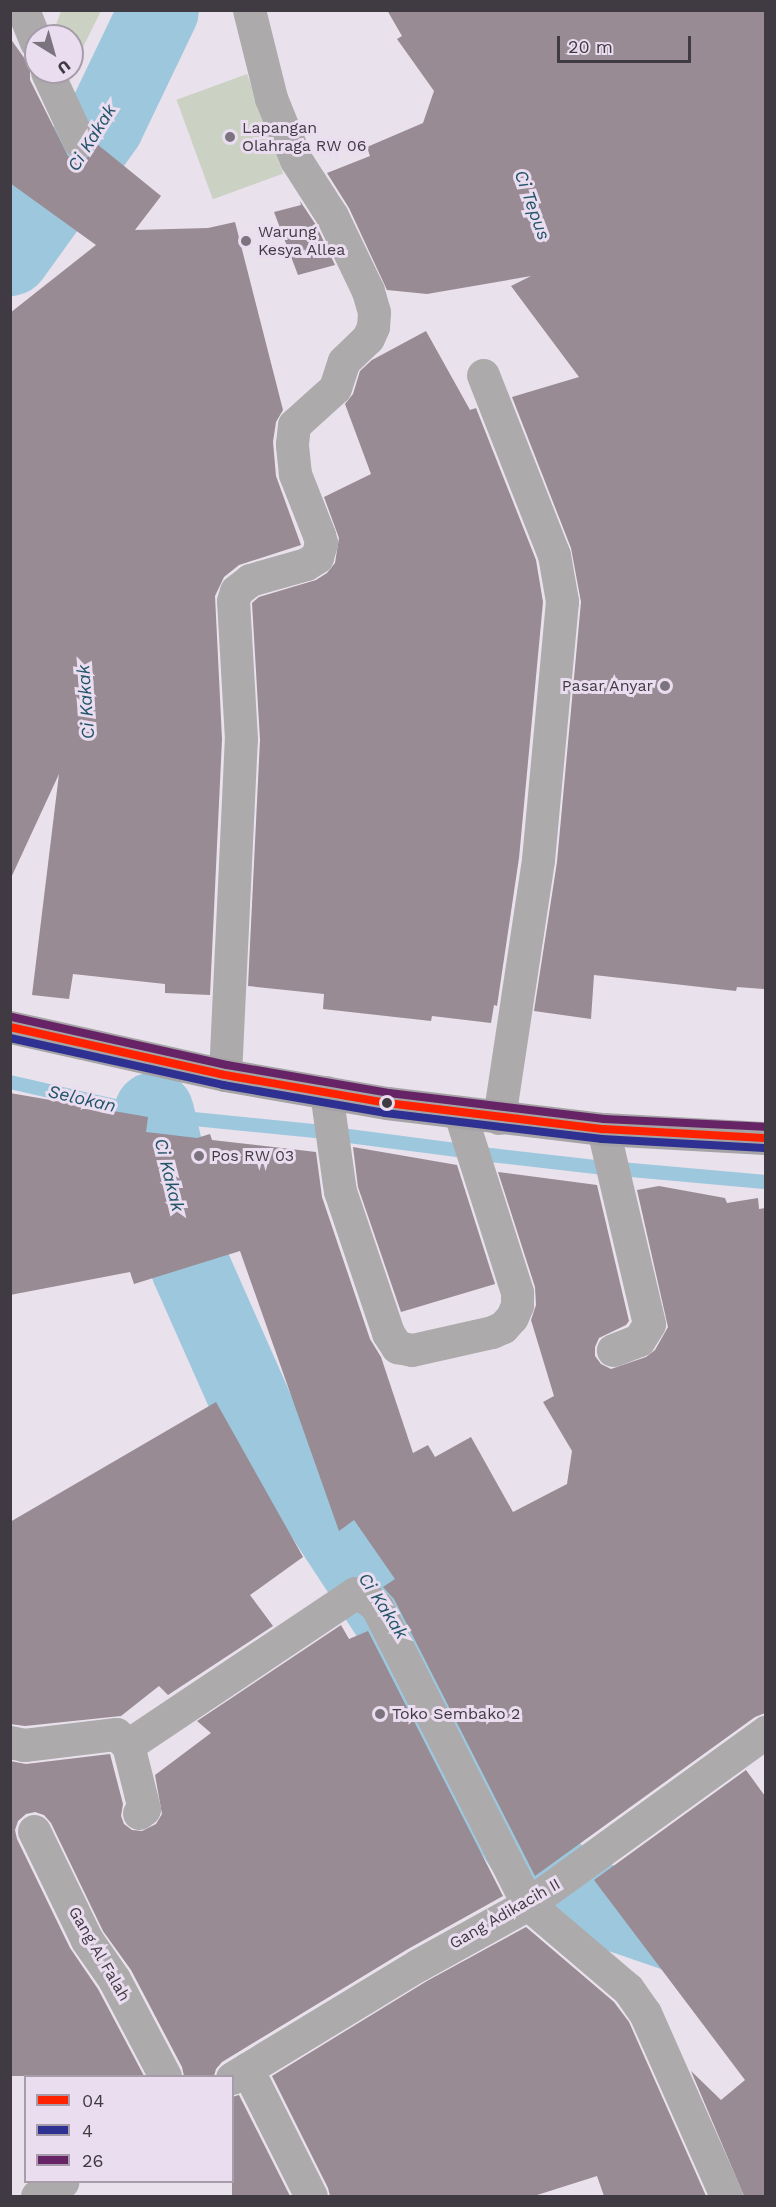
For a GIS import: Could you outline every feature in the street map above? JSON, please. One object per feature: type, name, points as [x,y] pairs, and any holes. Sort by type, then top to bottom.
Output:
[{"type":"main road","points":[[10,1027],[225,1075],[460,1113],[603,1129],[765,1138]]},
{"type":"street","points":[[23,10],[29,24]]},
{"type":"street","points":[[225,1075],[242,739],[233,601],[236,591],[250,580],[306,564],[317,557],[321,543],[320,535],[295,474],[292,444],[294,425],[335,388],[344,361],[368,338],[373,327],[374,312],[368,291],[332,216],[296,160],[271,98],[249,10]]},
{"type":"street","points":[[53,84],[79,141]]},
{"type":"street","points":[[483,375],[554,555],[562,601],[538,860],[499,1118]]},
{"type":"street","points":[[326,1092],[344,1202],[388,1333],[397,1347],[412,1350],[492,1332],[503,1327],[512,1317],[517,1305],[517,1292],[460,1113]]},
{"type":"street","points":[[603,1129],[649,1324],[639,1340],[612,1350]]},
{"type":"street","points":[[128,1745],[355,1593],[368,1599],[376,1607],[528,1904],[628,1989],[645,2013],[726,2196]]},
{"type":"street","name":"Gang Adikacih II","points":[[240,2074],[418,1965],[528,1904],[765,1732]]},
{"type":"street","points":[[10,1742],[24,1746],[116,1734],[128,1745],[144,1809],[139,1813]]},
{"type":"street","name":"Gang Al Falah","points":[[34,1831],[87,1940],[114,1979],[164,2075]]},
{"type":"street","points":[[240,2074],[311,2196]]},
{"type":"street","points":[[37,2196],[59,2183]]},
{"type":"shaded area","points":[[61,11],[101,11],[84,45],[84,24],[56,24]]},
{"type":"shaded area","name":"Lapangan Olahraga RW 06","points":[[247,74],[283,174],[213,199],[177,100]]},
{"type":"building","points":[[387,10],[765,10],[765,989],[737,987],[736,991],[594,975],[591,1019],[534,1011],[557,862],[581,602],[571,548],[512,397],[579,377],[511,286],[531,276],[427,294],[387,290],[349,208],[327,173],[370,156],[367,147],[423,123],[434,91],[397,39],[402,36]]},
{"type":"building","points":[[10,38],[24,58],[24,84],[32,84],[68,156],[77,160],[86,158],[94,152],[97,144],[161,196],[135,230],[208,228],[235,222],[283,410],[276,422],[273,442],[276,476],[301,545],[239,565],[224,577],[215,596],[222,739],[210,995],[165,993],[165,984],[73,974],[69,999],[32,995],[59,774],[10,880],[10,313],[96,245],[10,183]]},
{"type":"building","points":[[300,201],[316,225],[335,265],[298,275],[274,212],[301,205]]},
{"type":"building","points":[[426,331],[470,410],[476,408],[536,560],[543,602],[519,858],[497,1006],[494,1005],[491,1023],[432,1016],[431,1021],[323,1009],[324,994],[248,986],[260,740],[252,603],[259,597],[316,580],[327,573],[335,563],[339,538],[324,497],[371,474],[345,404],[353,394],[360,371],[372,360]]},
{"type":"building","points":[[10,1093],[148,1117],[146,1132],[197,1138],[210,1134],[212,1140],[316,1152],[322,1197],[370,1339],[381,1357],[413,1453],[428,1445],[435,1457],[471,1437],[513,1512],[567,1484],[572,1451],[543,1402],[554,1396],[531,1320],[536,1305],[535,1287],[498,1172],[597,1185],[629,1321],[626,1325],[599,1338],[595,1347],[595,1356],[601,1364],[611,1369],[646,1357],[655,1350],[668,1327],[637,1190],[659,1186],[725,1198],[727,1203],[758,1198],[759,1209],[765,1208],[765,1713],[755,1717],[535,1876],[394,1599],[383,1587],[395,1579],[354,1520],[339,1531],[240,1251],[134,1284],[130,1272],[10,1295]]},
{"type":"building","points":[[353,1147],[457,1165],[495,1284],[401,1312],[358,1187]]},
{"type":"building","points":[[216,1402],[303,1557],[250,1595],[273,1626],[168,1695],[159,1686],[121,1716],[25,1726],[10,1724],[10,1522]]},
{"type":"building","points":[[341,1625],[349,1639],[368,1631],[503,1896],[408,1949],[222,2062],[214,2075],[184,2075],[182,2067],[131,1970],[103,1931],[51,1823],[44,1815],[35,1812],[26,1814],[18,1821],[15,1830],[17,1839],[70,1948],[98,1989],[143,2075],[10,2076],[10,1761],[26,1764],[110,1754],[123,1804],[121,1816],[124,1824],[132,1830],[142,1831],[156,1824],[162,1814],[155,1775],[211,1733],[197,1721]]},
{"type":"building","points":[[746,1770],[765,1796],[765,2196],[744,2196],[691,2071],[721,2100],[745,2080],[594,1880]]},
{"type":"building","points":[[526,1927],[614,2002],[629,2022],[706,2196],[604,2196],[597,2176],[534,2196],[330,2196],[272,2076],[427,1981]]},
{"type":"building","points":[[239,2095],[290,2196],[232,2196],[234,2096]]},
{"type":"waterway","name":"Ci Kakak","points":[[10,256],[104,125],[159,10]]},
{"type":"waterway","name":"Selokan","points":[[10,1082],[154,1115],[323,1132]]},
{"type":"waterway","name":"Ci Kakak","points":[[154,1112],[191,1268],[258,1419],[308,1489],[402,1632],[469,1763],[529,1853],[576,1892],[621,1913],[766,1963]]},
{"type":"waterway","points":[[341,1135],[465,1151]]},
{"type":"waterway","points":[[482,1154],[604,1168]]},
{"type":"waterway","points":[[620,1169],[766,1182]]},
{"type":"transit line","name":"26","points":[[12,1017],[227,1065],[389,1093],[604,1119],[766,1127]]},
{"type":"transit line","name":"04","points":[[10,1027],[225,1075],[387,1103],[603,1129],[766,1138]]},
{"type":"transit line","name":"4","points":[[10,1038],[223,1085],[385,1113],[602,1139],[765,1148]]},
{"type":"place","name":"Lapangan Olahraga RW 06","points":[[230,137]]},
{"type":"place","name":"Warung Kesya Allea","points":[[246,241]]},
{"type":"place","name":"Pasar Anyar","points":[[665,686]]},
{"type":"place","name":"Pos RW 03","points":[[199,1156]]},
{"type":"place","name":"Toko Sembako 2","points":[[380,1714]]},
{"type":"water label","name":"Ci Tepus","points":[[532,205]]}]
